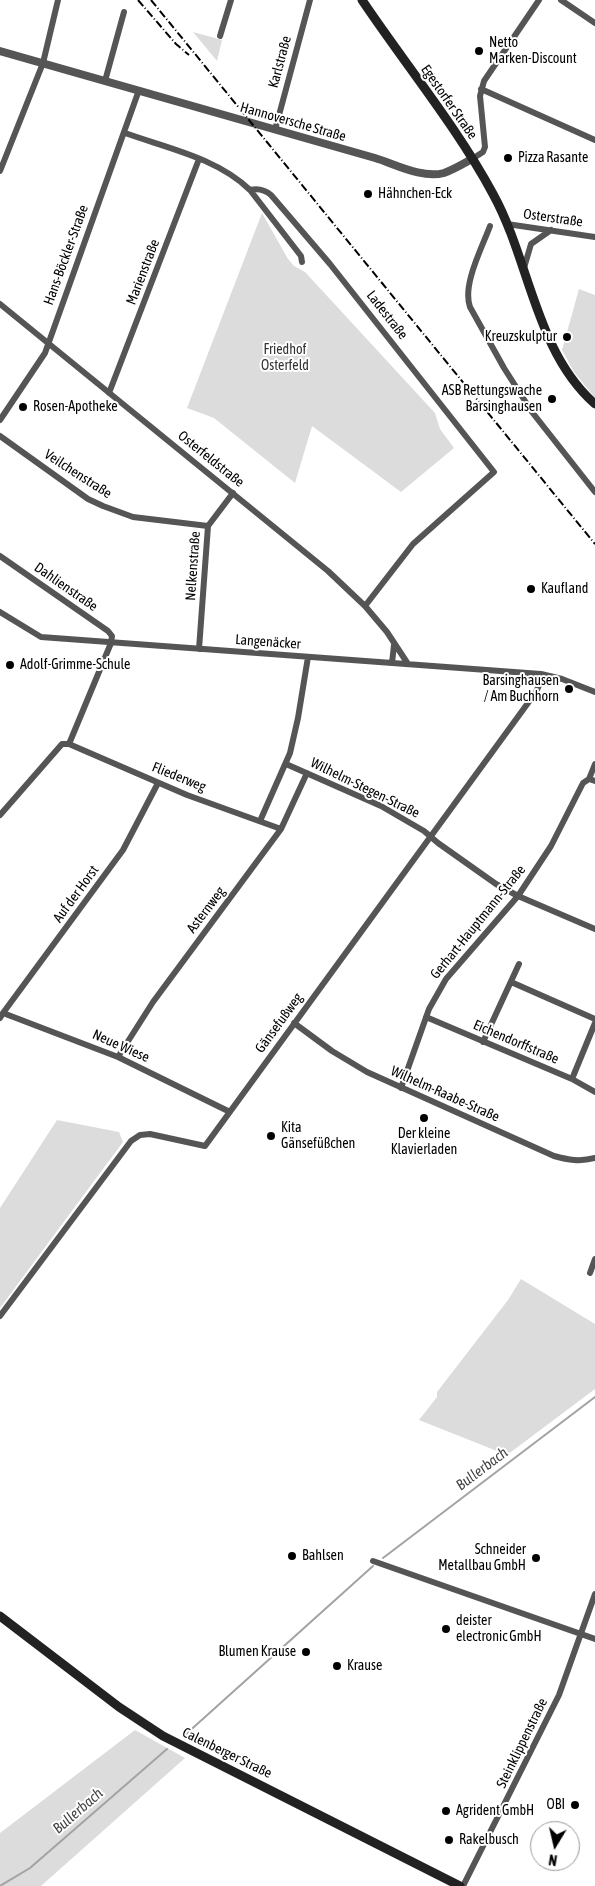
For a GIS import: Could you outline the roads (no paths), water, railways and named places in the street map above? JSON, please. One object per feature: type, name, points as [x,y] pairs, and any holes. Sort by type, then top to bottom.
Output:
[{"type":"main road","name":"Egestorfer Straße","points":[[362,0],[472,159],[493,194],[507,224],[553,346],[569,373],[595,404]]},
{"type":"main road","name":"Calenberger Straße","points":[[0,1616],[119,1707],[163,1736],[462,1886]]},
{"type":"street","points":[[0,171],[43,63],[58,0]]},
{"type":"street","points":[[220,36],[231,0]]},
{"type":"street","name":"Karlstraße","points":[[276,130],[310,0]]},
{"type":"street","points":[[472,159],[483,152],[485,147],[481,89],[484,81],[539,0]]},
{"type":"street","points":[[561,0],[595,23]]},
{"type":"street","points":[[105,81],[124,12]]},
{"type":"street","name":"Hannoversche Straße","points":[[0,51],[424,173],[445,173],[472,159]]},
{"type":"street","points":[[481,89],[595,140]]},
{"type":"street","name":"Hans-Böckler-Straße","points":[[0,420],[45,354],[139,90]]},
{"type":"street","points":[[125,133],[226,170],[250,190],[301,256],[302,262]]},
{"type":"street","name":"Marienstraße","points":[[109,393],[199,159]]},
{"type":"street","name":"Ladestraße","points":[[250,190],[257,188],[265,190],[271,195],[330,264],[494,472],[413,544],[364,606]]},
{"type":"street","name":"Osterstraße","points":[[507,224],[595,237]]},
{"type":"street","points":[[490,226],[467,292],[470,307],[504,368],[532,412],[595,492]]},
{"type":"street","points":[[524,269],[531,244],[552,230]]},
{"type":"street","name":"Osterfeldstraße","points":[[0,304],[328,571],[364,606],[408,664]]},
{"type":"street","name":"Veilchenstraße","points":[[0,436],[88,498],[103,506],[134,517],[208,526]]},
{"type":"street","name":"Nelkenstraße","points":[[199,649],[208,526],[233,493]]},
{"type":"street","name":"Dahlienstraße","points":[[0,556],[108,631],[112,636],[112,643]]},
{"type":"street","name":"Langenäcker","points":[[0,612],[41,637],[541,674],[562,679],[595,692]]},
{"type":"street","points":[[0,815],[62,744],[69,744],[112,643]]},
{"type":"street","points":[[392,663],[394,644]]},
{"type":"street","points":[[260,821],[286,764],[298,718],[308,657]]},
{"type":"street","name":"Gänsefußweg","points":[[0,1316],[132,1141],[140,1135],[150,1134],[205,1146],[536,692],[541,674]]},
{"type":"street","name":"Fliederweg","points":[[69,744],[158,783],[281,829]]},
{"type":"street","name":"Wilhelm-Stegen-Straße","points":[[286,764],[381,806],[424,831],[475,870],[518,896],[595,929]]},
{"type":"street","name":"Gerhart-Hauptmann-Straße","points":[[401,1088],[429,1009],[446,979],[518,896],[551,846],[583,783],[592,780],[595,764]]},
{"type":"street","name":"Asternweg","points":[[118,1057],[153,1002],[281,829],[307,774]]},
{"type":"street","name":"Auf der Horst","points":[[2,1015],[123,850],[158,783]]},
{"type":"street","points":[[483,1042],[519,964]]},
{"type":"street","points":[[511,982],[595,1021],[572,1079]]},
{"type":"street","name":"Neue Wiese","points":[[2,1015],[118,1057],[230,1112]]},
{"type":"street","name":"Eichendorffstraße","points":[[426,1017],[572,1079],[595,1092]]},
{"type":"street","name":"Wilhelm-Raabe-Straße","points":[[294,1023],[332,1051],[367,1072],[401,1088],[554,1156],[568,1160],[584,1161],[595,1158]]},
{"type":"street","points":[[590,1273],[595,1259]]},
{"type":"street","points":[[373,1561],[595,1639]]},
{"type":"street","name":"Steinklippenstraße","points":[[462,1886],[552,1710],[595,1594]]},
{"type":"waterway","name":"Bullerbach","points":[[383,1558],[595,1397]]},
{"type":"waterway","name":"Bullerbach","points":[[185,1735],[373,1566]]},
{"type":"waterway","name":"Bullerbach","points":[[0,1886],[30,1868],[167,1749]]},
{"type":"railway","points":[[138,0],[176,44],[189,55]]},
{"type":"railway","points":[[151,0],[595,544]]},
{"type":"place","name":"Netto Marken-Discount","points":[[479,51]]},
{"type":"place","name":"Pizza Rasante","points":[[508,158]]},
{"type":"place","name":"Hähnchen-Eck","points":[[368,194]]},
{"type":"place","name":"Kreuzskulptur","points":[[567,337]]},
{"type":"place","name":"ASB Rettungswache Barsinghausen","points":[[552,399]]},
{"type":"place","name":"Rosen-Apotheke","points":[[23,407]]},
{"type":"place","name":"Kaufland","points":[[531,589]]},
{"type":"place","name":"Adolf-Grimme-Schule","points":[[10,665]]},
{"type":"place","name":"Barsinghausen / Am Buchhorn","points":[[569,689]]},
{"type":"place","name":"Der kleine Klavierladen","points":[[424,1118]]},
{"type":"place","name":"Kita Gänsefüßchen","points":[[271,1136]]},
{"type":"place","name":"Bahlsen","points":[[292,1556]]},
{"type":"place","name":"Schneider Metallbau GmbH","points":[[536,1558]]},
{"type":"place","name":"deister electronic GmbH","points":[[446,1629]]},
{"type":"place","name":"Blumen Krause","points":[[306,1652]]},
{"type":"place","name":"Krause","points":[[337,1666]]},
{"type":"place","name":"OBI","points":[[575,1805]]},
{"type":"place","name":"Agrident GmbH","points":[[446,1811]]},
{"type":"place","name":"Rakelbusch","points":[[449,1840]]},
{"type":"park label","name":"Friedhof Osterfeld","points":[[285,358]]}]
